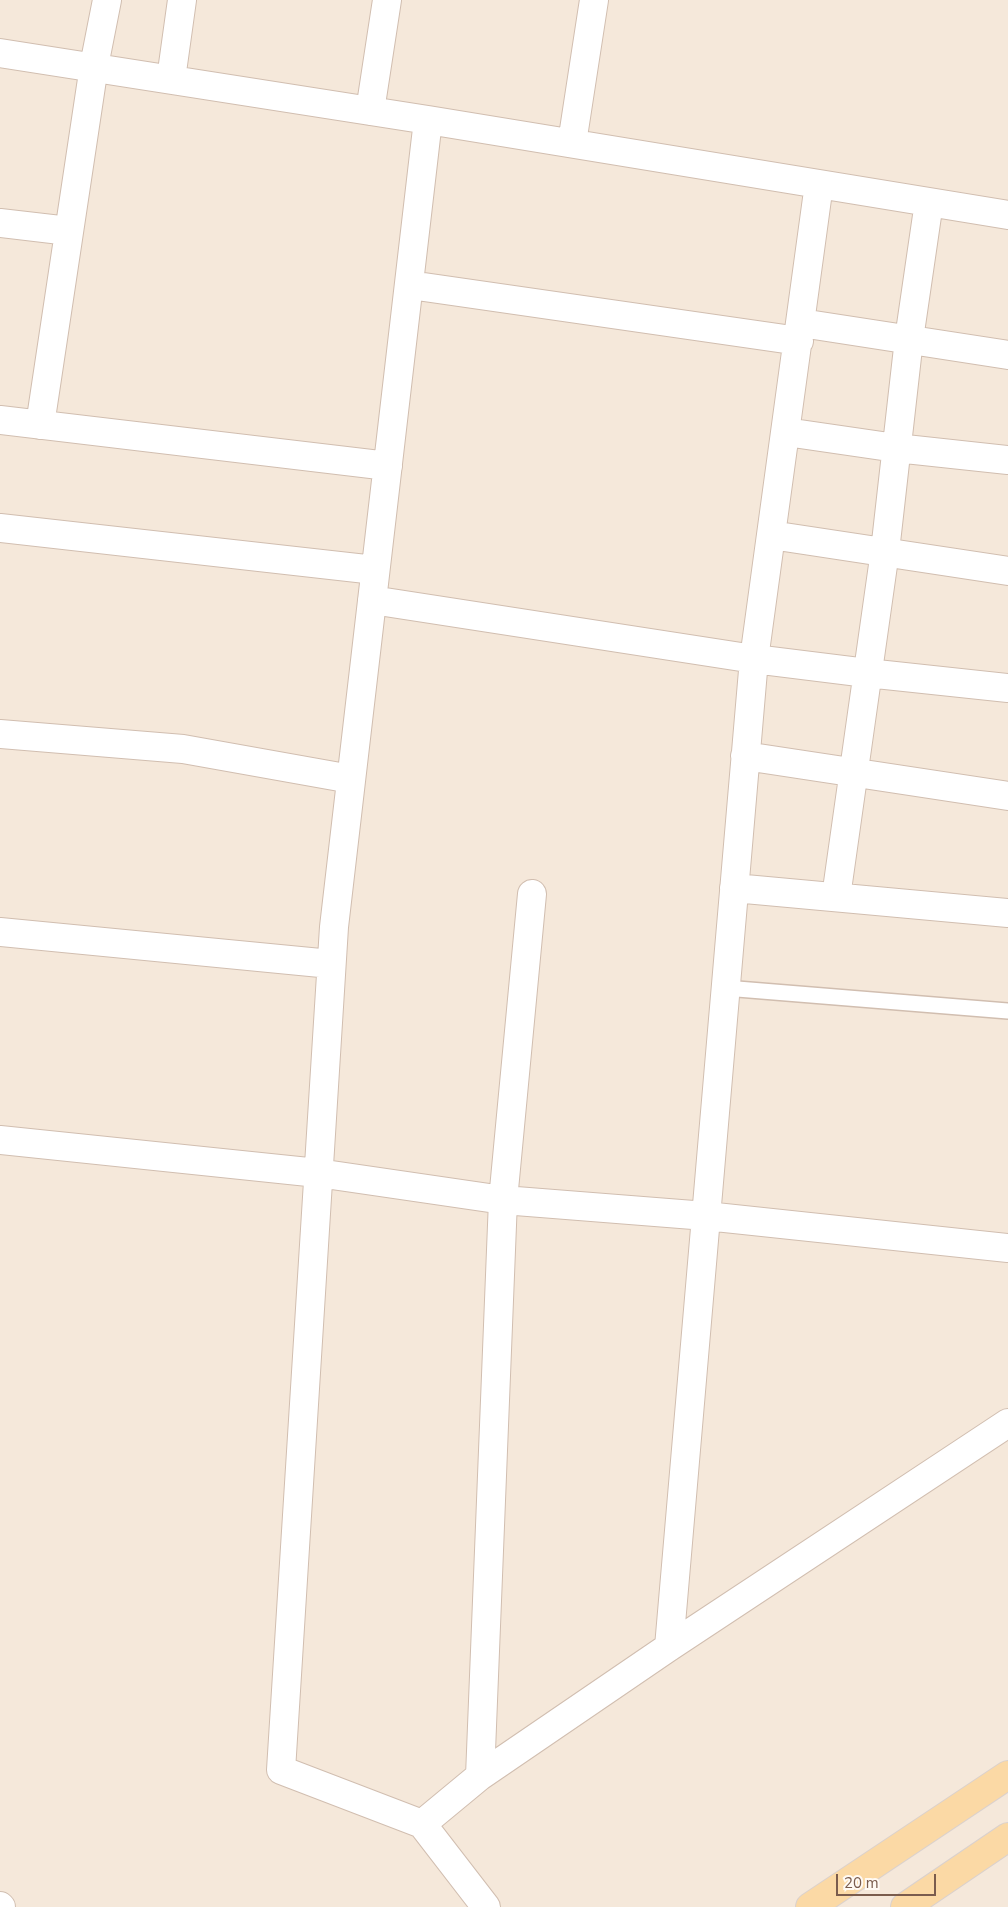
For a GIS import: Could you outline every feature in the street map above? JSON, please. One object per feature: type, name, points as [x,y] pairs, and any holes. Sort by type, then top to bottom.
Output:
[{"type":"main road","points":[[810,1907],[1008,1775]]},
{"type":"main road","points":[[905,1907],[1008,1837]]},
{"type":"street","points":[[40,425],[94,66],[107,0]]},
{"type":"street","points":[[171,79],[182,0]]},
{"type":"street","points":[[370,111],[387,0]]},
{"type":"street","points":[[572,143],[594,0]]},
{"type":"street","points":[[0,53],[94,66],[1008,215]]},
{"type":"street","points":[[428,120],[331,964],[281,1770],[422,1824],[486,1907]]},
{"type":"street","points":[[669,1647],[754,659],[819,184]]},
{"type":"street","points":[[836,897],[885,551],[909,339],[929,202]]},
{"type":"street","points":[[0,223],[69,230]]},
{"type":"street","points":[[410,285],[800,332],[909,339],[1008,355]]},
{"type":"street","points":[[0,420],[388,466]]},
{"type":"street","points":[[786,432],[896,448],[1008,460]]},
{"type":"street","points":[[0,528],[375,570]]},
{"type":"street","points":[[771,535],[1008,571]]},
{"type":"street","points":[[372,600],[754,659],[1008,688]]},
{"type":"street","points":[[0,734],[183,749],[351,779]]},
{"type":"street","points":[[745,756],[1008,796]]},
{"type":"street","points":[[734,888],[1008,913]]},
{"type":"street","points":[[480,1776],[504,1200],[532,894]]},
{"type":"street","points":[[0,932],[331,964]]},
{"type":"street","points":[[0,1140],[318,1173],[504,1200],[706,1216],[1008,1248]]},
{"type":"street","points":[[422,1824],[480,1776],[669,1647],[1008,1422]]},
{"type":"lane","points":[[725,988],[1008,1011]]},
{"type":"shaded area","points":[[0,0],[1008,0],[1008,1907],[0,1907]]}]
